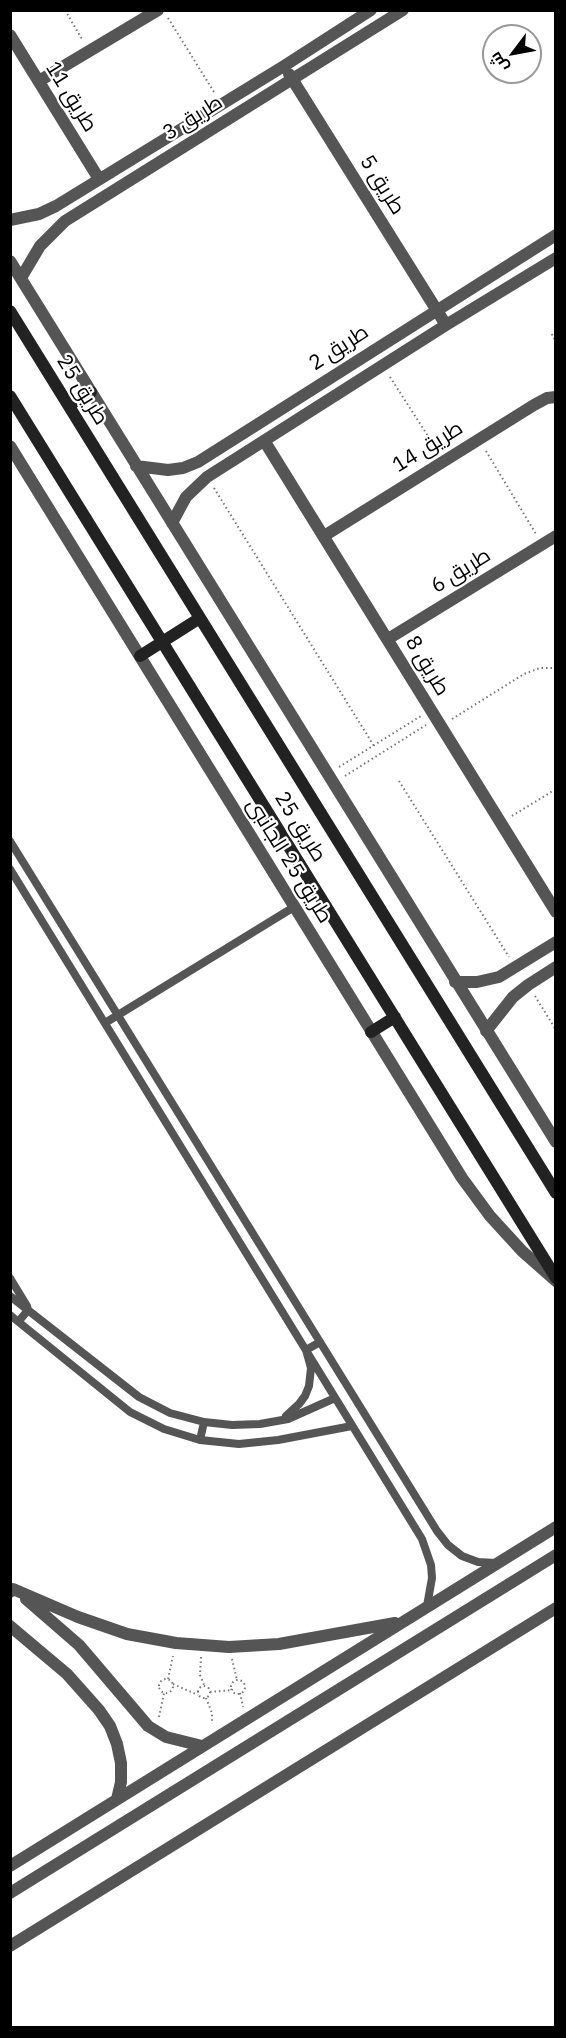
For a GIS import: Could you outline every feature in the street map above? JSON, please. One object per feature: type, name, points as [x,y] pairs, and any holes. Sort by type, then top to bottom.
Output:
[{"type":"street","points":[[39,81],[158,10]]},
{"type":"street","name":"طريق 3","points":[[10,220],[39,214],[222,105],[371,10]]},
{"type":"street","name":"طريق 3","points":[[21,278],[40,246],[65,221],[403,10]]},
{"type":"street","name":"طريق 11","points":[[10,35],[99,179]]},
{"type":"street","name":"طريق 5","points":[[284,66],[446,325]]},
{"type":"street","name":"طريق 2","points":[[136,466],[168,470],[183,468],[198,462],[555,235]]},
{"type":"street","name":"طريق 2","points":[[172,523],[186,497],[207,477],[555,258]]},
{"type":"street","points":[[10,261],[555,1142]]},
{"type":"street","name":"طريق 25","points":[[10,311],[555,1193]]},
{"type":"street","points":[[69,405],[91,392]]},
{"type":"street","name":"طريق 25","points":[[10,396],[395,1017],[555,1280]]},
{"type":"street","name":"طريق 14","points":[[324,536],[479,438],[534,405],[547,398],[555,397]]},
{"type":"street","name":"طريق 8","points":[[265,442],[555,912]]},
{"type":"street","name":"طريق 25 الجانبى","points":[[10,446],[462,1178],[490,1216],[522,1251],[555,1280]]},
{"type":"street","name":"طريق 6","points":[[388,639],[555,536]]},
{"type":"street","points":[[140,656],[200,618]]},
{"type":"street","points":[[456,982],[477,982],[499,977],[555,942]]},
{"type":"street","points":[[486,1031],[499,1013],[528,985],[555,968]]},
{"type":"street","points":[[371,1032],[395,1017]]},
{"type":"street","points":[[10,1866],[555,1527]]},
{"type":"street","points":[[10,1893],[555,1555]]},
{"type":"street","points":[[11,1589],[78,1617],[127,1634],[176,1643],[229,1647],[279,1644],[403,1622]]},
{"type":"street","points":[[11,1589],[64,1630],[155,1731],[177,1741],[208,1743]]},
{"type":"street","points":[[10,1946],[555,1608]]},
{"type":"street","points":[[10,1626],[67,1674],[110,1726],[121,1763],[121,1782],[117,1799]]},
{"type":"lane","points":[[10,841],[447,1545],[462,1556],[478,1562],[496,1563]]},
{"type":"lane","points":[[10,869],[422,1539],[427,1551],[432,1578],[427,1606]]},
{"type":"lane","points":[[20,885],[33,878]]},
{"type":"lane","points":[[105,1023],[294,907]]},
{"type":"lane","points":[[161,1114],[174,1106]]},
{"type":"lane","points":[[218,1208],[232,1200]]},
{"type":"lane","points":[[10,1278],[26,1302],[28,1310]]},
{"type":"lane","points":[[10,1296],[139,1397],[170,1413],[204,1422],[232,1425],[260,1424],[288,1419],[335,1398]]},
{"type":"lane","points":[[19,1321],[28,1310]]},
{"type":"lane","points":[[10,1315],[130,1412],[164,1430],[200,1440],[239,1444],[278,1440],[352,1426]]},
{"type":"lane","points":[[306,1350],[320,1342]]},
{"type":"lane","points":[[274,1421],[292,1412],[305,1396],[311,1368],[306,1350]]},
{"type":"lane","points":[[100,1389],[111,1376]]},
{"type":"lane","points":[[200,1440],[204,1422]]},
{"type":"path","points":[[65,10],[89,51]]},
{"type":"path","points":[[163,10],[222,105]]},
{"type":"path","points":[[555,330],[552,335],[555,341]]},
{"type":"path","points":[[383,365],[444,460]]},
{"type":"path","points":[[479,438],[542,544]]},
{"type":"path","points":[[207,477],[374,746]]},
{"type":"path","points":[[330,779],[374,746],[524,674],[540,668],[555,668]]},
{"type":"path","points":[[330,779],[436,718]]},
{"type":"path","points":[[399,781],[516,967]]},
{"type":"path","points":[[501,823],[555,789]]},
{"type":"path","points":[[528,985],[555,1030]]},
{"type":"path","points":[[168,1679],[176,1643]]},
{"type":"path","points":[[202,1645],[200,1675],[210,1692],[233,1690],[240,1693],[245,1688],[243,1682],[237,1680]]},
{"type":"path","points":[[229,1647],[237,1680]]},
{"type":"path","points":[[168,1679],[173,1684],[206,1698],[212,1713],[208,1743]]},
{"type":"path","points":[[155,1731],[164,1693],[159,1686],[162,1681],[168,1679]]},
{"type":"path","points":[[233,1690],[232,1684],[237,1680]]},
{"type":"path","points":[[164,1693],[172,1690],[173,1684]]},
{"type":"path","points":[[199,1695],[198,1691],[205,1687]]},
{"type":"path","points":[[206,1698],[210,1692]]}]
